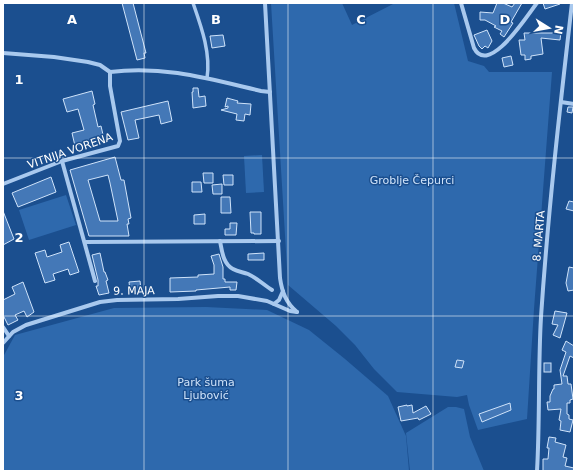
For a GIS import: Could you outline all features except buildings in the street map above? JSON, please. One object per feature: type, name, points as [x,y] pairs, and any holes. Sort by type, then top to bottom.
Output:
[{"type":"street","points":[[193,3],[201,25],[207,55],[207,78]]},
{"type":"street","points":[[265,3],[280,278],[283,291],[279,300],[274,304]]},
{"type":"street","points":[[461,3],[475,51],[487,56],[493,54],[504,45],[537,3]]},
{"type":"street","name":"8. MARTA","points":[[537,471],[541,318],[552,189],[572,3]]},
{"type":"street","points":[[3,53],[54,57],[88,62],[100,65],[110,72],[137,70],[187,74],[270,92]]},
{"type":"street","name":"VITNIJA VORENA","points":[[3,184],[62,161],[115,147],[119,144],[120,141],[110,86],[110,72]]},
{"type":"street","points":[[561,102],[574,104]]},
{"type":"street","points":[[62,161],[95,281]]},
{"type":"street","points":[[220,241],[223,255],[227,264],[233,269],[256,278],[272,290]]},
{"type":"street","points":[[85,242],[279,241]]},
{"type":"street","name":"9. MAJA","points":[[3,343],[9,336],[26,325],[95,304],[117,300],[178,299],[228,295],[248,297],[297,312],[288,302],[283,291]]},
{"type":"street","points":[[3,328],[9,336]]},
{"type":"green space","name":"Groblje Čepurci","points":[[271,3],[342,3],[352,25],[395,3],[454,3],[468,61],[484,66],[489,72],[552,72],[527,419],[478,430],[467,395],[457,397],[397,392],[374,369],[355,345],[336,326],[288,285]]},
{"type":"green space","points":[[262,155],[264,192],[246,193],[244,156]]},
{"type":"green space","points":[[66,195],[76,225],[29,240],[19,210]]},
{"type":"green space","name":"Park šuma Ljubović","points":[[206,307],[267,310],[309,330],[345,359],[388,396],[406,436],[409,471],[3,471],[3,357],[15,335],[114,308]]},
{"type":"green space","points":[[448,407],[464,409],[470,437],[484,471],[410,471],[406,433]]}]
